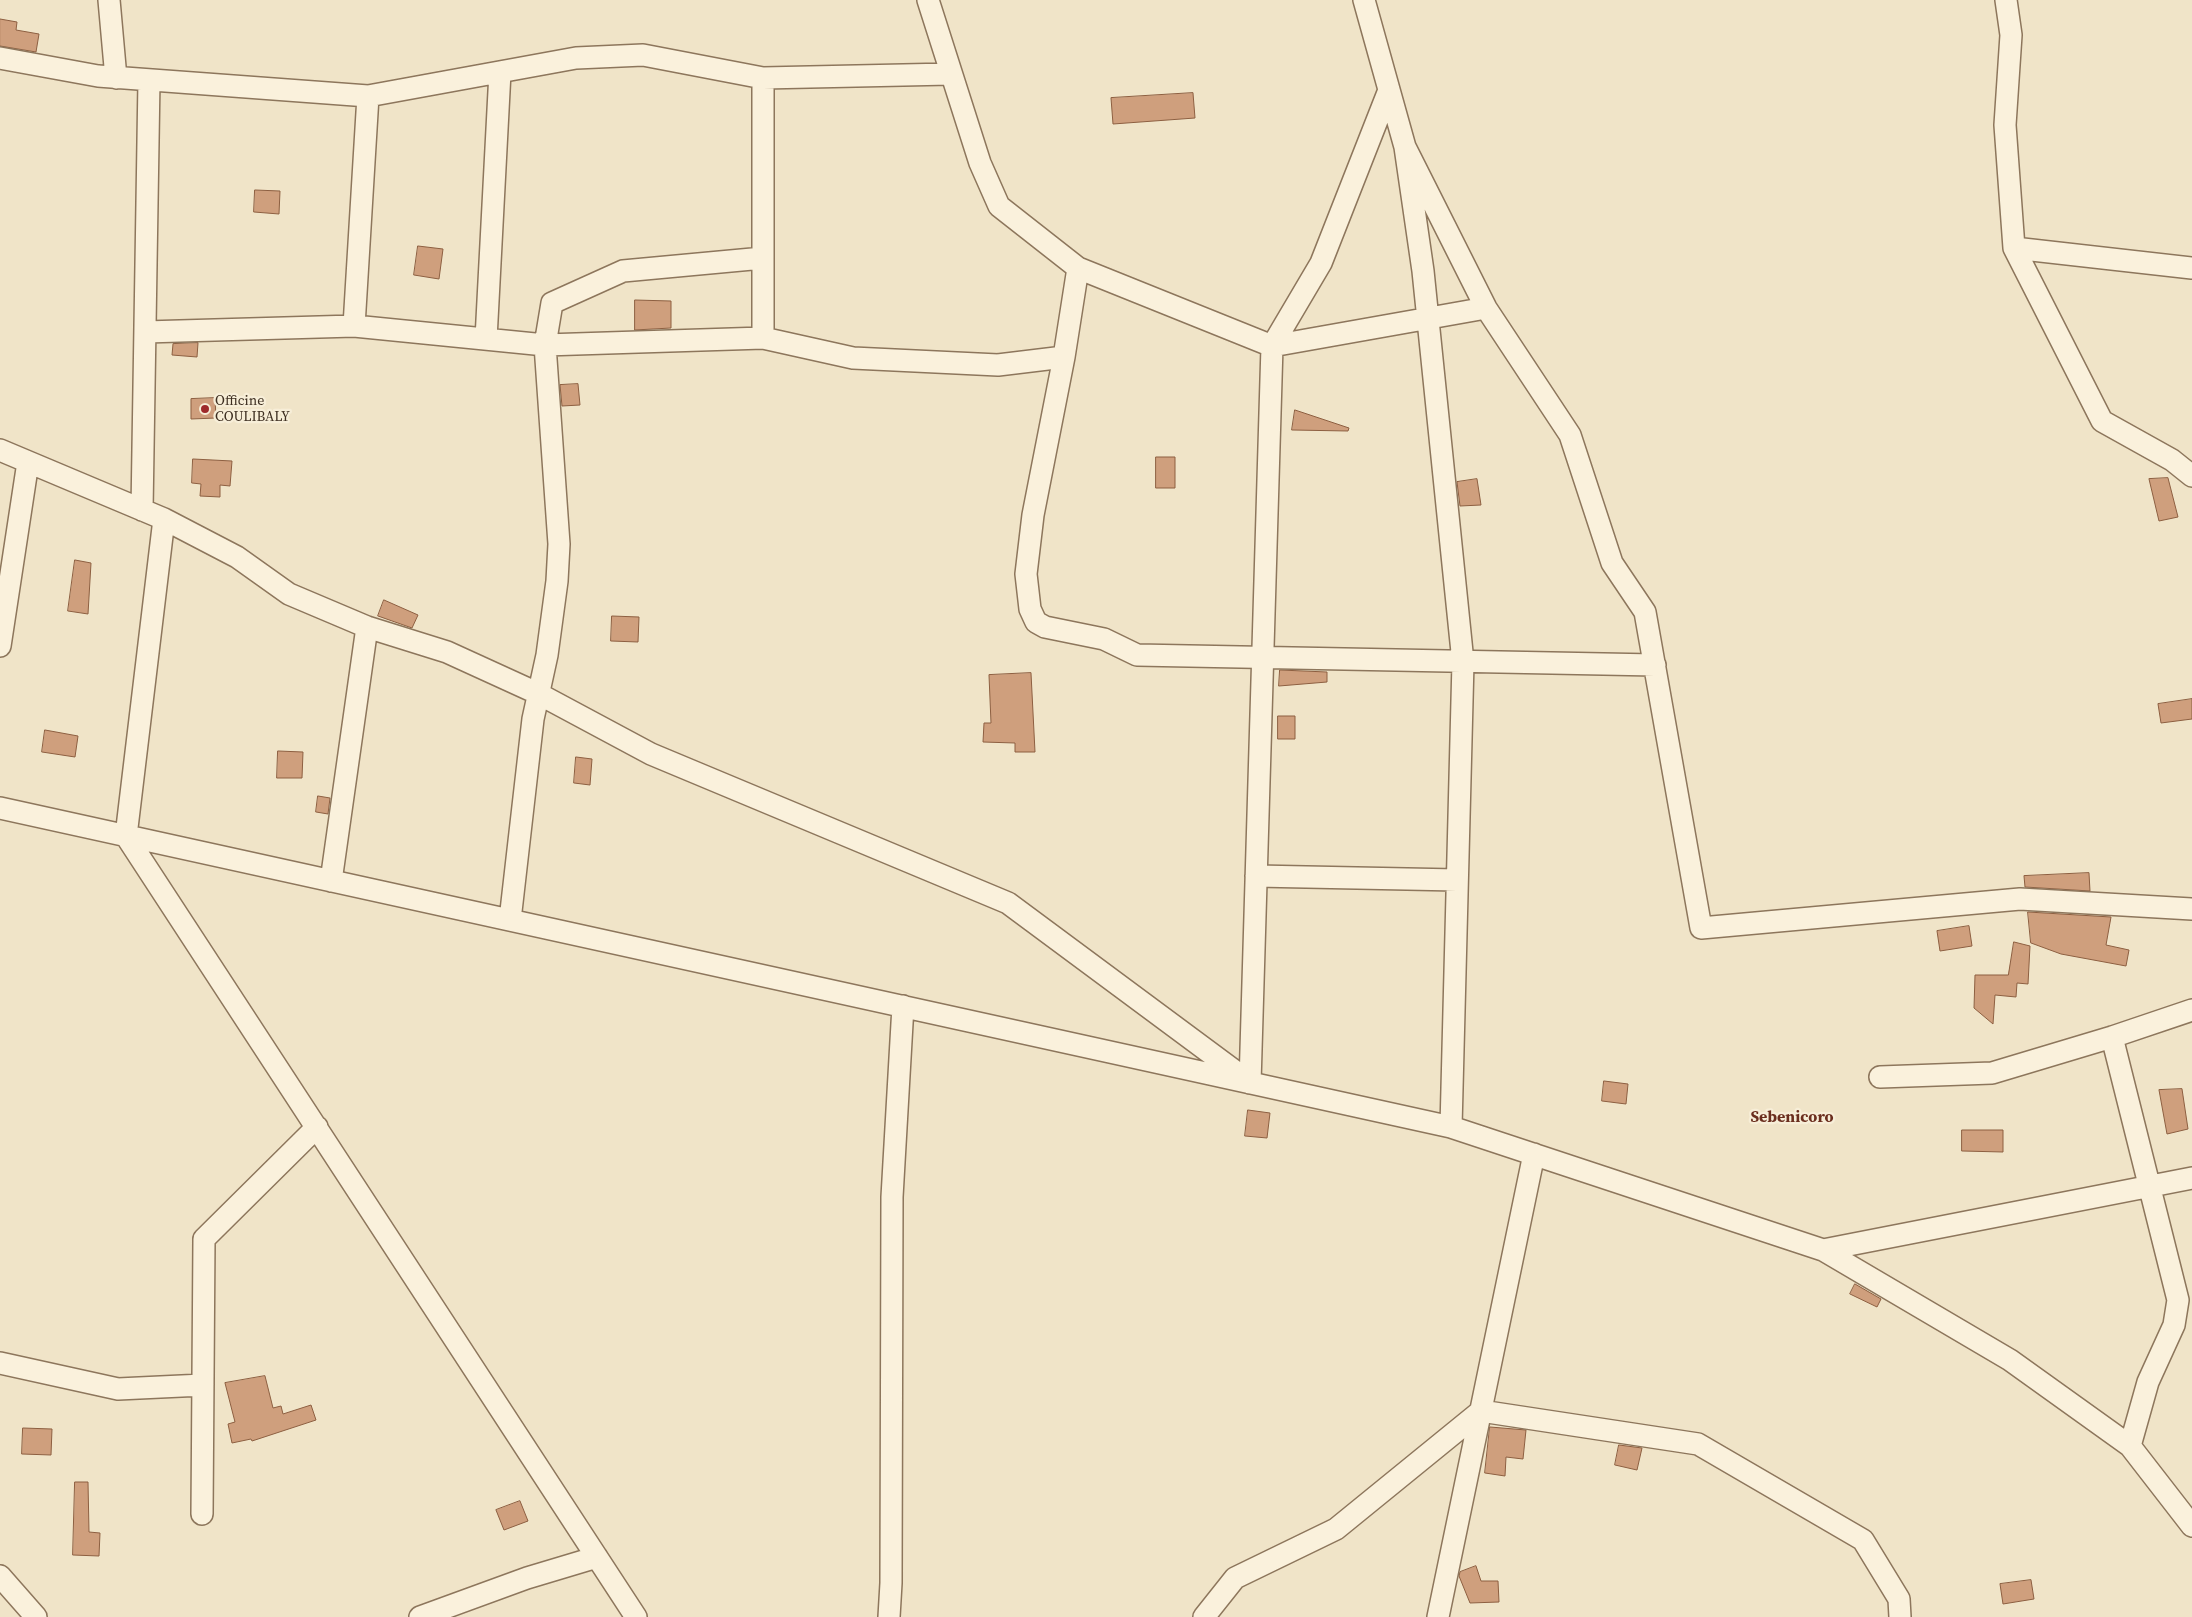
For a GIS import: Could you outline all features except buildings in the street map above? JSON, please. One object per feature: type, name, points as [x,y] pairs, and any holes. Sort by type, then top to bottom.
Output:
[{"type":"street","points":[[109,0],[116,78]]},
{"type":"street","points":[[928,0],[950,74],[980,163],[999,206],[1078,268],[1272,346],[1486,308]]},
{"type":"street","points":[[1364,0],[1405,147],[1423,270],[1463,662],[1451,1127]]},
{"type":"street","points":[[2006,0],[2012,35],[2005,124],[2014,248],[2102,421],[2172,460],[2192,476]]},
{"type":"street","points":[[0,58],[116,78],[368,96],[576,58],[643,55],[763,78],[950,74]]},
{"type":"street","points":[[486,339],[500,72]]},
{"type":"street","points":[[763,78],[763,338]]},
{"type":"street","points":[[142,510],[149,80]]},
{"type":"street","points":[[1250,1083],[1272,346],[1321,263],[1389,90]]},
{"type":"street","points":[[354,326],[368,96]]},
{"type":"street","points":[[1405,147],[1486,308],[1570,435],[1612,563],[1645,612],[1701,928],[2020,899],[2192,909]]},
{"type":"street","points":[[2014,248],[2192,268]]},
{"type":"street","points":[[510,920],[533,718],[554,619],[559,544],[545,345],[552,303],[623,271],[763,258]]},
{"type":"street","points":[[1078,268],[1064,357],[1033,516],[1026,574],[1030,609],[1036,622],[1045,627],[1104,639],[1137,655],[1655,665]]},
{"type":"street","points":[[145,332],[354,326],[545,345],[763,338],[853,358],[998,365],[1064,357]]},
{"type":"street","points":[[0,450],[164,519],[237,557],[289,594],[367,627],[448,652],[539,694],[651,754],[1008,903],[1250,1083]]},
{"type":"street","points":[[0,646],[28,462]]},
{"type":"street","points":[[164,519],[126,836],[636,1617]]},
{"type":"street","points":[[331,881],[367,627]]},
{"type":"street","points":[[0,808],[1451,1127],[1534,1154],[1823,1250],[2010,1360],[2130,1446],[2192,1526]]},
{"type":"street","points":[[1256,876],[1457,880]]},
{"type":"street","points":[[889,1617],[891,1583],[892,1197],[903,1006]]},
{"type":"street","points":[[1880,1077],[1992,1072],[2112,1037],[2192,1010]]},
{"type":"street","points":[[2112,1037],[2178,1300],[2174,1325],[2148,1382],[2130,1446]]},
{"type":"street","points":[[202,1514],[204,1239],[316,1127]]},
{"type":"street","points":[[1438,1617],[1534,1154]]},
{"type":"street","points":[[1823,1250],[2192,1178]]},
{"type":"street","points":[[0,1363],[118,1389],[202,1385]]},
{"type":"street","points":[[1204,1617],[1235,1578],[1336,1529],[1481,1411],[1698,1444],[1863,1540],[1900,1598],[1900,1617]]},
{"type":"street","points":[[420,1617],[527,1578],[597,1557]]},
{"type":"street","points":[[0,1576],[36,1617]]},
{"type":"place","name":"Officine COULIBALY","points":[[205,409]]},
{"type":"district","name":"Sebenicoro","points":[[1792,1118]]}]
